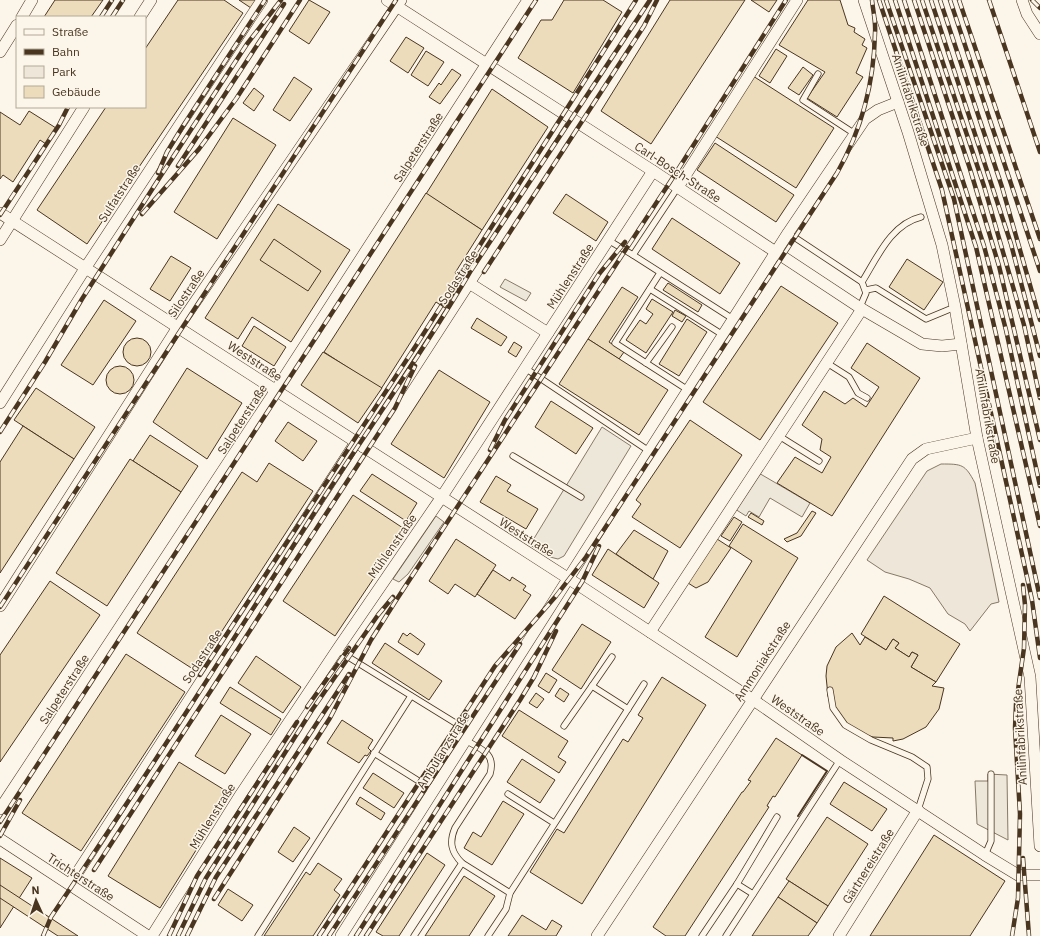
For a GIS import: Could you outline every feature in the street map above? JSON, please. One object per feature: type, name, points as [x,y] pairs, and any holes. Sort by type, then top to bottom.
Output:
[{"type":"street","points":[[23,16],[32,0]]},
{"type":"street","points":[[141,16],[151,0]]},
{"type":"street","name":"Sulfatstraße","points":[[0,402],[86,267],[262,0]]},
{"type":"street","name":"Carl-Bosch-Straße","points":[[386,0],[399,3],[486,64],[678,187],[861,308],[922,344],[942,346],[961,344]]},
{"type":"street","name":"Salpeterstraße","points":[[0,809],[276,390],[528,0]]},
{"type":"street","points":[[678,187],[797,0]]},
{"type":"street","name":"Anilinfabrikstraße","points":[[864,0],[898,102],[942,244],[955,307],[977,438],[1036,706],[1040,846]]},
{"type":"street","points":[[1022,0],[1027,14],[1040,34]]},
{"type":"street","name":"Silostraße","points":[[0,606],[178,327],[399,3]]},
{"type":"street","points":[[0,52],[16,27]]},
{"type":"street","name":"Ambulanzstraße","points":[[341,936],[788,233],[869,115],[898,102]]},
{"type":"street","points":[[0,240],[83,108]]},
{"type":"street","name":"Sodastraße","points":[[70,884],[360,444],[469,283],[574,121]]},
{"type":"street","name":"Mühlenstraße","points":[[152,936],[241,794],[441,498],[653,171]]},
{"type":"street","name":"Weststraße","points":[[0,213],[360,444],[441,498],[568,578],[985,855],[1018,875],[1040,875]]},
{"type":"street","points":[[469,283],[548,333]]},
{"type":"street","points":[[650,632],[827,363],[861,308]]},
{"type":"street","name":"Ammoniakstraße","points":[[597,936],[912,459],[926,449],[977,438]]},
{"type":"street","name":"Gärtnereistraße","points":[[839,936],[918,810]]},
{"type":"street","name":"Trichterstraße","points":[[0,839],[148,936]]},
{"type":"lane","points":[[818,74],[803,100],[855,134]]},
{"type":"lane","points":[[633,255],[678,187]]},
{"type":"lane","points":[[862,282],[896,230],[908,221],[921,217]]},
{"type":"lane","points":[[788,233],[862,282],[866,290],[861,308]]},
{"type":"lane","points":[[608,240],[733,319]]},
{"type":"lane","points":[[660,273],[615,343],[688,390]]},
{"type":"lane","points":[[866,290],[876,288],[926,319],[955,307]]},
{"type":"lane","points":[[650,289],[723,335]]},
{"type":"lane","points":[[646,363],[672,326]]},
{"type":"lane","points":[[827,363],[849,377],[858,393],[867,398]]},
{"type":"lane","points":[[525,368],[649,451]]},
{"type":"lane","points":[[779,436],[819,461]]},
{"type":"lane","points":[[514,456],[581,497]]},
{"type":"lane","points":[[337,650],[411,696],[467,736],[491,758],[492,766],[490,774],[451,838],[452,846],[456,857],[462,863],[510,893]]},
{"type":"lane","points":[[564,726],[612,656]]},
{"type":"lane","points":[[488,936],[506,909],[510,893],[644,684]]},
{"type":"lane","points":[[592,686],[628,709]]},
{"type":"lane","points":[[830,690],[833,708],[845,725],[871,740],[912,757],[928,767],[928,779],[918,810]]},
{"type":"lane","points":[[258,936],[411,696]]},
{"type":"lane","points":[[374,753],[433,790]]},
{"type":"lane","points":[[726,936],[840,760]]},
{"type":"lane","points":[[985,855],[991,841],[991,774]]},
{"type":"lane","points":[[508,794],[554,823]]},
{"type":"lane","points":[[702,936],[737,884],[778,817]]},
{"type":"lane","points":[[414,936],[462,863]]},
{"type":"lane","points":[[737,884],[753,894]]},
{"type":"green space","points":[[941,464],[954,464],[962,466],[975,483],[999,602],[991,604],[970,631],[965,624],[948,614],[930,588],[909,579],[885,572],[867,560],[927,471]]},
{"type":"shaded area","points":[[505,279],[531,293],[526,301],[500,287]]},
{"type":"shaded area","points":[[602,427],[631,446],[564,556],[558,559],[550,557],[530,545]]},
{"type":"shaded area","points":[[757,472],[810,503],[802,517],[770,498],[759,517],[749,511],[746,516],[735,509]]},
{"type":"shaded area","points":[[436,516],[444,522],[408,574],[399,582],[393,579]]},
{"type":"shaded area","points":[[988,774],[1007,775],[1008,840],[977,824],[975,781],[988,781]]},
{"type":"building","points":[[55,0],[103,0],[92,16],[45,16]]},
{"type":"building","points":[[178,0],[224,0],[243,13],[87,244],[37,210],[105,108],[146,108],[146,48]]},
{"type":"building","points":[[239,0],[256,0],[251,8]]},
{"type":"building","points":[[309,0],[330,12],[309,44],[289,31]]},
{"type":"building","points":[[564,0],[603,0],[622,12],[573,93],[518,58],[541,20],[552,20]]},
{"type":"building","points":[[670,0],[745,0],[651,144],[601,111]]},
{"type":"building","points":[[751,0],[777,0],[769,12]]},
{"type":"building","points":[[808,0],[840,0],[848,25],[855,28],[854,32],[865,39],[862,45],[867,48],[856,73],[863,77],[837,117],[807,98],[825,72],[779,45]]},
{"type":"building","points":[[406,37],[424,48],[408,73],[390,61]]},
{"type":"building","points":[[776,49],[787,56],[770,83],[759,76]]},
{"type":"building","points":[[426,51],[444,62],[428,86],[411,75]]},
{"type":"building","points":[[803,67],[813,75],[799,95],[788,88]]},
{"type":"building","points":[[452,69],[461,75],[440,104],[429,97],[439,83],[441,85]]},
{"type":"building","points":[[753,76],[834,128],[796,188],[715,136]]},
{"type":"building","points":[[294,77],[312,89],[290,121],[273,110]]},
{"type":"building","points":[[254,88],[264,96],[254,111],[243,103]]},
{"type":"building","points":[[492,89],[548,127],[482,230],[426,194]]},
{"type":"building","points":[[29,111],[56,128],[46,144],[40,140],[13,182],[3,175],[0,179],[0,112],[20,125]]},
{"type":"building","points":[[233,118],[276,145],[217,239],[174,212]]},
{"type":"building","points":[[715,143],[794,195],[776,222],[697,170]]},
{"type":"building","points":[[426,193],[482,230],[455,273],[464,278],[445,308],[436,302],[381,389],[324,352]]},
{"type":"building","points":[[566,194],[608,222],[596,241],[553,213]]},
{"type":"building","points":[[278,204],[350,250],[291,342],[252,317],[238,339],[205,318]]},
{"type":"building","points":[[672,218],[740,263],[720,294],[652,249]]},
{"type":"building","points":[[274,239],[321,271],[308,291],[260,260]]},
{"type":"building","points":[[171,256],[191,268],[170,301],[150,289]]},
{"type":"building","points":[[907,259],[943,282],[924,310],[889,287]]},
{"type":"building","points":[[668,283],[702,305],[698,312],[663,290]]},
{"type":"building","points":[[781,286],[838,323],[760,440],[703,402]]},
{"type":"building","points":[[622,287],[638,297],[609,342],[624,352],[619,359],[588,339]]},
{"type":"building","points":[[652,299],[673,312],[646,353],[626,340],[640,320],[646,324],[653,314],[646,309]]},
{"type":"building","points":[[104,300],[136,321],[93,385],[61,365]]},
{"type":"building","points":[[675,310],[686,316],[682,322],[672,316]]},
{"type":"building","points":[[477,318],[507,337],[501,346],[471,328]]},
{"type":"building","points":[[687,319],[707,332],[679,376],[659,364]]},
{"type":"building","points":[[254,326],[286,347],[274,366],[242,346]]},
{"type":"building","points":[[137,338],[147,342],[151,352],[147,362],[137,366],[127,362],[123,352],[127,342]]},
{"type":"building","points":[[588,339],[668,390],[639,435],[559,384]]},
{"type":"building","points":[[514,342],[522,347],[516,357],[508,352]]},
{"type":"building","points":[[867,343],[920,378],[832,516],[777,483],[795,457],[822,473],[831,457],[820,450],[822,439],[802,425],[824,391],[845,404],[853,398],[866,407],[879,387],[851,368]]},
{"type":"building","points":[[323,352],[382,388],[358,423],[301,385]]},
{"type":"building","points":[[120,366],[130,370],[134,380],[130,390],[120,394],[110,390],[106,380],[110,370]]},
{"type":"building","points":[[187,368],[242,403],[207,459],[153,422]]},
{"type":"building","points":[[439,370],[490,402],[444,478],[391,444]]},
{"type":"building","points":[[36,388],[95,427],[74,459],[14,420]]},
{"type":"building","points":[[551,401],[593,428],[576,454],[535,427]]},
{"type":"building","points":[[690,420],[742,455],[680,548],[632,517],[641,504],[636,500]]},
{"type":"building","points":[[288,422],[317,441],[303,461],[275,441]]},
{"type":"building","points":[[23,426],[74,459],[0,573],[0,462]]},
{"type":"building","points":[[150,435],[198,466],[181,492],[133,461]]},
{"type":"building","points":[[130,459],[181,492],[107,606],[56,573]]},
{"type":"building","points":[[269,463],[313,491],[196,671],[137,633],[242,472],[257,482]]},
{"type":"building","points":[[372,474],[417,503],[406,521],[360,491]]},
{"type":"building","points":[[496,476],[511,485],[507,491],[538,509],[526,529],[480,502]]},
{"type":"building","points":[[353,495],[406,530],[335,636],[283,601]]},
{"type":"building","points":[[812,511],[816,513],[801,536],[787,542],[784,539],[797,533]]},
{"type":"building","points":[[751,513],[764,521],[762,525],[748,517]]},
{"type":"building","points":[[734,517],[742,522],[730,541],[721,536]]},
{"type":"building","points":[[743,524],[798,558],[737,657],[705,637],[752,561],[729,546]]},
{"type":"building","points":[[634,530],[668,551],[653,579],[616,554]]},
{"type":"building","points":[[456,539],[496,565],[475,597],[455,584],[448,594],[429,581]]},
{"type":"building","points":[[717,539],[731,548],[708,582],[696,588],[688,583]]},
{"type":"building","points":[[608,549],[659,583],[644,608],[592,575]]},
{"type":"building","points":[[493,570],[510,581],[512,577],[526,586],[523,590],[531,595],[515,619],[477,594]]},
{"type":"building","points":[[50,581],[100,615],[0,762],[0,655]]},
{"type":"building","points":[[884,596],[960,644],[936,682],[911,667],[918,655],[912,652],[909,657],[895,648],[899,643],[893,639],[886,650],[861,634]]},
{"type":"building","points":[[582,624],[611,642],[581,689],[552,670]]},
{"type":"building","points":[[403,633],[407,636],[410,633],[425,644],[418,655],[398,642]]},
{"type":"building","points":[[852,633],[860,645],[865,637],[886,650],[893,639],[899,643],[895,648],[909,657],[912,652],[918,655],[911,667],[936,682],[932,686],[944,688],[939,709],[926,727],[903,739],[893,741],[893,738],[873,737],[863,734],[841,720],[832,708],[828,696],[826,676],[827,666],[836,647]]},
{"type":"building","points":[[385,643],[442,681],[429,700],[372,663]]},
{"type":"building","points":[[126,654],[185,692],[81,851],[22,813]]},
{"type":"building","points":[[256,656],[301,687],[283,713],[238,683]]},
{"type":"building","points":[[546,673],[557,680],[549,693],[538,686]]},
{"type":"building","points":[[662,677],[706,705],[582,904],[530,872],[557,829],[564,833],[623,739],[628,742],[643,718],[638,715]]},
{"type":"building","points":[[230,687],[281,719],[271,735],[220,703]]},
{"type":"building","points":[[560,688],[569,694],[564,702],[555,696]]},
{"type":"building","points":[[536,693],[544,699],[537,708],[529,703]]},
{"type":"building","points":[[519,710],[568,741],[558,757],[566,762],[559,773],[502,736]]},
{"type":"building","points":[[221,715],[251,734],[225,774],[195,756]]},
{"type":"building","points":[[342,720],[373,740],[368,748],[371,751],[367,756],[365,755],[359,763],[327,743]]},
{"type":"building","points":[[776,738],[802,755],[775,797],[773,796],[767,806],[769,807],[685,936],[666,936],[653,927],[742,792],[751,781],[748,780]]},
{"type":"building","points":[[522,759],[555,780],[540,803],[507,782]]},
{"type":"building","points":[[179,762],[231,794],[160,908],[108,876]]},
{"type":"building","points":[[373,773],[404,793],[394,808],[363,788]]},
{"type":"building","points":[[844,782],[887,809],[872,831],[830,804]]},
{"type":"building","points":[[360,797],[385,813],[381,820],[356,804]]},
{"type":"building","points":[[503,801],[524,814],[492,865],[464,848],[473,832],[481,837]]},
{"type":"building","points":[[827,817],[868,844],[828,906],[786,879]]},
{"type":"building","points":[[294,827],[310,838],[293,862],[278,852]]},
{"type":"building","points":[[934,835],[1005,881],[970,936],[870,936]]},
{"type":"building","points":[[427,853],[445,865],[399,936],[383,936],[376,932]]},
{"type":"building","points":[[0,858],[32,878],[0,928]]},
{"type":"building","points":[[318,863],[342,879],[334,890],[340,895],[313,936],[264,936],[306,872],[310,875]]},
{"type":"building","points":[[464,876],[495,896],[469,936],[425,936]]},
{"type":"building","points":[[789,881],[828,906],[817,923],[778,897]]},
{"type":"building","points":[[0,885],[78,936],[58,936],[0,898]]},
{"type":"building","points":[[228,889],[253,905],[242,921],[218,905]]},
{"type":"building","points":[[778,897],[817,923],[808,936],[752,936]]},
{"type":"building","points":[[522,915],[546,930],[552,920],[562,926],[556,936],[508,936]]},
{"type":"railway","points":[[102,16],[112,0]]},
{"type":"railway","points":[[113,16],[123,0]]},
{"type":"railway","points":[[158,173],[167,152],[183,126],[265,0]]},
{"type":"railway","points":[[0,432],[45,362],[82,299],[160,177],[247,44],[281,0]]},
{"type":"railway","points":[[142,214],[199,149],[236,99],[300,0]]},
{"type":"railway","points":[[0,607],[396,0]]},
{"type":"railway","points":[[0,822],[536,0]]},
{"type":"railway","points":[[200,675],[417,344],[636,0]]},
{"type":"railway","points":[[43,936],[51,917],[224,655],[325,496],[453,301],[470,272],[650,0]]},
{"type":"railway","points":[[484,272],[644,26],[657,0]]},
{"type":"railway","points":[[214,899],[330,718],[371,640],[395,602],[670,182],[786,0]]},
{"type":"railway","points":[[319,936],[495,666],[556,596],[586,557],[837,173],[853,140],[865,106],[869,88],[874,52],[875,29],[872,0]]},
{"type":"railway","points":[[879,0],[942,190],[1032,600],[1040,658]]},
{"type":"railway","points":[[886,0],[954,199],[1040,598]]},
{"type":"railway","points":[[895,0],[976,247],[1040,526]]},
{"type":"railway","points":[[904,0],[984,246],[1006,330],[1040,486]]},
{"type":"railway","points":[[914,0],[970,169],[999,266],[1040,440]]},
{"type":"railway","points":[[922,0],[984,186],[1024,325],[1040,398]]},
{"type":"railway","points":[[931,0],[1011,244],[1040,356]]},
{"type":"railway","points":[[940,0],[1002,187],[1040,320]]},
{"type":"railway","points":[[950,0],[1040,271]]},
{"type":"railway","points":[[959,0],[1040,239]]},
{"type":"railway","points":[[989,0],[1040,152]]},
{"type":"railway","points":[[1032,0],[1040,8]]},
{"type":"railway","points":[[178,166],[284,4]]},
{"type":"railway","points":[[0,215],[59,125],[68,108]]},
{"type":"railway","points":[[490,450],[505,420],[599,274],[625,242]]},
{"type":"railway","points":[[94,870],[395,408],[415,366]]},
{"type":"railway","points":[[356,936],[582,582],[599,546]]},
{"type":"railway","points":[[1012,936],[1018,898],[1020,814],[1015,728],[1016,704],[1024,648],[1025,605],[1023,585]]},
{"type":"railway","points":[[178,936],[206,878],[312,710],[378,615],[393,597]]},
{"type":"railway","points":[[366,936],[520,700],[534,677],[556,631]]},
{"type":"railway","points":[[329,936],[520,644]]},
{"type":"railway","points":[[307,707],[349,648]]},
{"type":"railway","points":[[187,936],[216,877],[349,674]]},
{"type":"railway","points":[[169,936],[197,876],[297,722]]},
{"type":"railway","points":[[0,836],[20,800]]},
{"type":"railway","points":[[1023,858],[1029,936]]},
{"type":"wall","points":[[798,816],[827,771],[802,755]]}]
